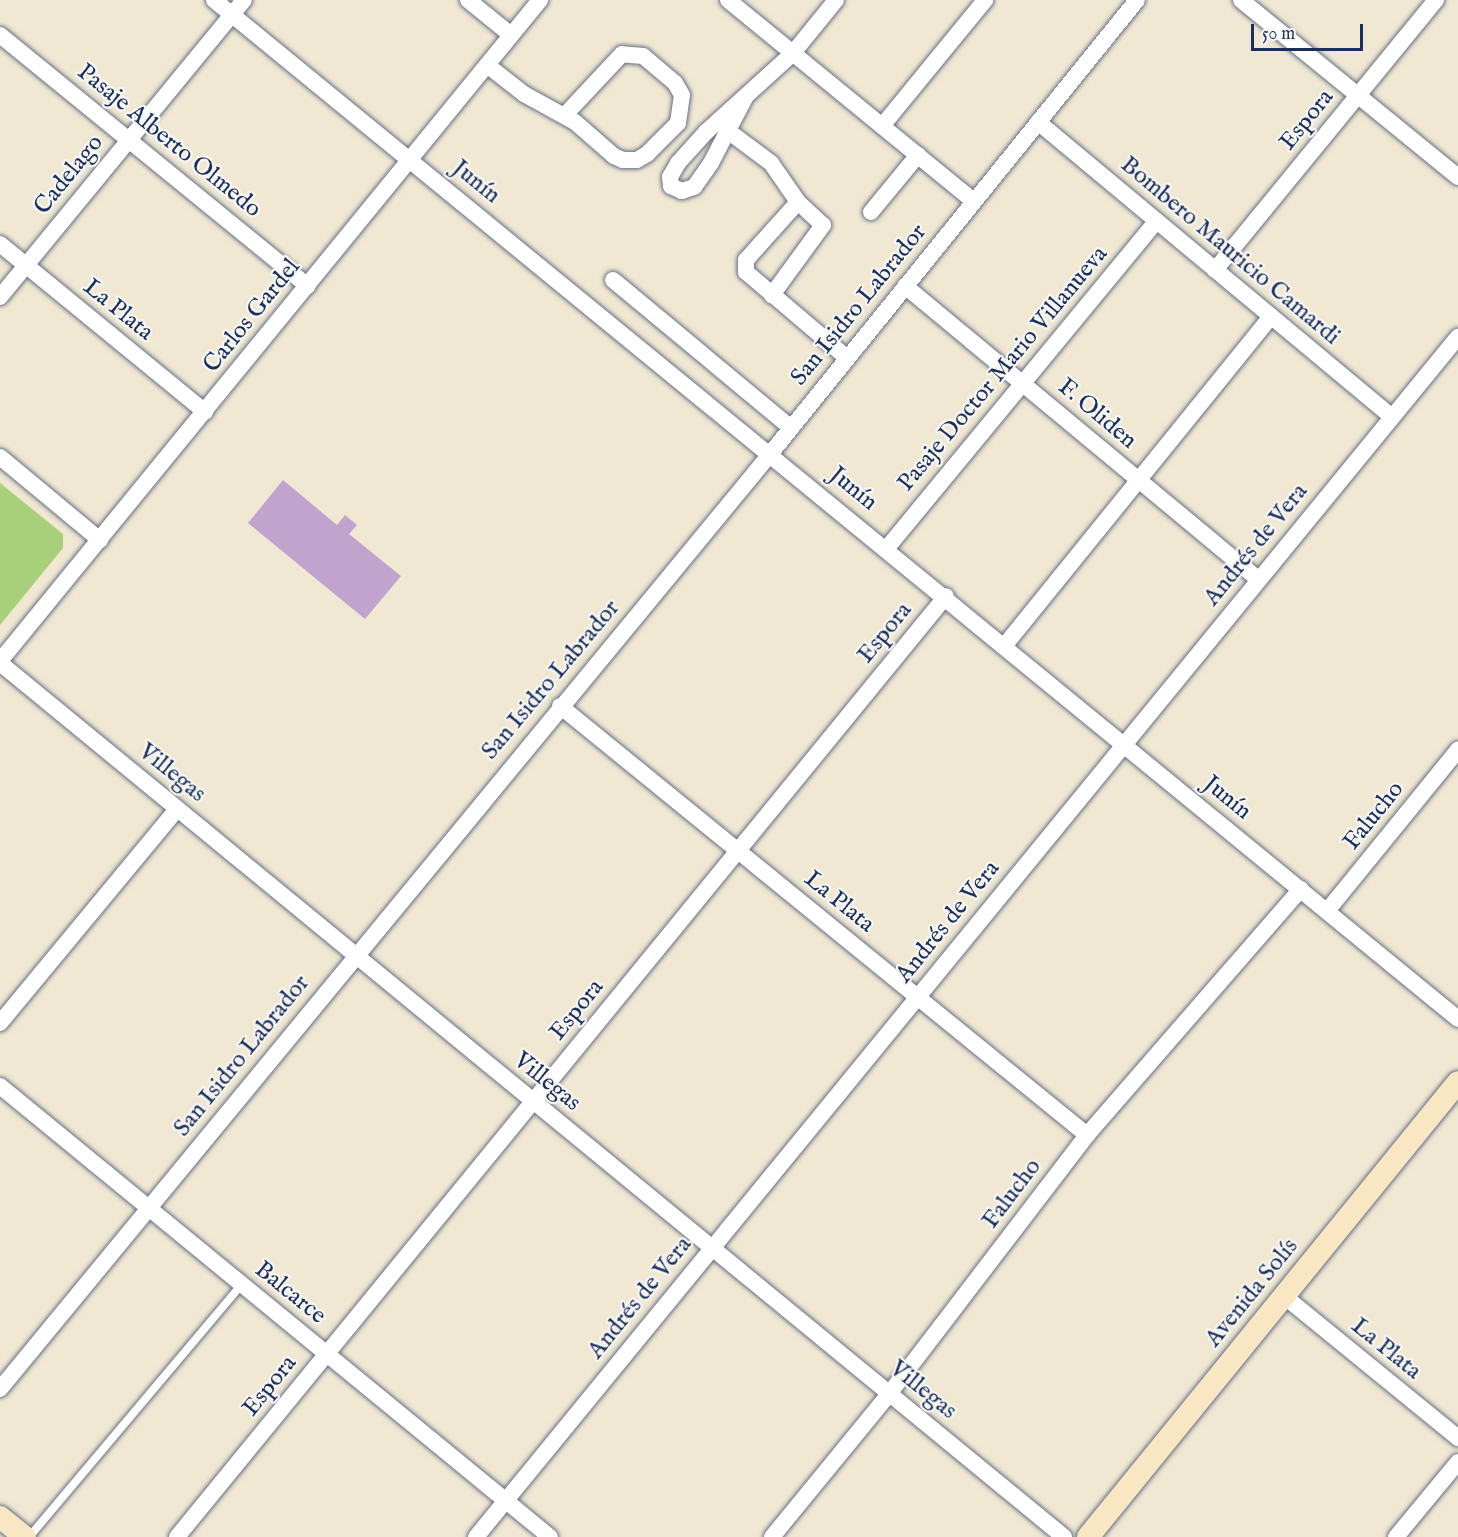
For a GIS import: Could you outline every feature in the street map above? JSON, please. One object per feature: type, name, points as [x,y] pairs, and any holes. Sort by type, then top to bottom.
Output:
[{"type":"street","name":"Junín","points":[[214,0],[946,596],[1458,1019]]},
{"type":"street","name":"Cadelago","points":[[0,297],[244,0]]},
{"type":"street","points":[[468,0],[511,35]]},
{"type":"street","name":"Carlos Gardel","points":[[0,662],[540,0]]},
{"type":"street","points":[[728,0],[974,201]]},
{"type":"street","points":[[746,96],[694,187],[682,191],[671,186],[670,177],[678,163],[746,96],[793,53],[836,0]]},
{"type":"street","points":[[882,126],[985,0]]},
{"type":"street","name":"San Isidro Labrador","points":[[0,1389],[560,706],[771,453],[1137,0]]},
{"type":"street","points":[[1241,0],[1458,177]]},
{"type":"street","name":"Espora","points":[[1215,270],[1436,0]]},
{"type":"street","name":"Pasaje Alberto Olmedo","points":[[0,34],[308,285]]},
{"type":"street","points":[[487,65],[525,94],[565,115],[614,156],[637,160],[678,123],[682,95],[675,83],[644,56],[622,54],[565,115]]},
{"type":"street","name":"Bombero Mauricio Camardi","points":[[1038,122],[1392,417]]},
{"type":"street","points":[[728,130],[771,163],[798,202],[819,218],[822,231],[772,295]]},
{"type":"street","points":[[871,212],[918,155]]},
{"type":"street","points":[[798,202],[746,260],[746,272],[847,358]]},
{"type":"street","name":"Pasaje Doctor Mario Villanueva","points":[[887,548],[1157,221]]},
{"type":"street","name":"La Plata","points":[[0,244],[205,412]]},
{"type":"street","points":[[613,280],[791,428]]},
{"type":"street","name":"F. Oliden","points":[[905,286],[1259,580]]},
{"type":"street","points":[[1005,645],[1271,316]]},
{"type":"street","name":"Andrés de Vera","points":[[476,1537],[1458,336]]},
{"type":"street","points":[[0,457],[100,540]]},
{"type":"street","name":"Espora","points":[[177,1537],[946,596]]},
{"type":"street","name":"Villegas","points":[[0,662],[1064,1537]]},
{"type":"street","name":"La Plata","points":[[560,706],[1087,1135]]},
{"type":"street","name":"Falucho","points":[[1327,911],[1458,750]]},
{"type":"street","points":[[0,1023],[177,809]]},
{"type":"street","name":"Falucho","points":[[772,1537],[889,1394],[1087,1135],[1300,890]]},
{"type":"street","name":"Avenida Solís","points":[[1088,1537],[1458,1082]]},
{"type":"street","name":"Balcarce","points":[[0,1086],[550,1537]]},
{"type":"street","name":"La Plata","points":[[1284,1296],[1458,1438]]},
{"type":"street","points":[[1396,1537],[1458,1462]]},
{"type":"street","points":[[0,1517],[27,1537]]},
{"type":"lane","points":[[27,1537],[242,1284]]},
{"type":"green space","points":[[0,483],[63,534],[63,548],[0,625]]},
{"type":"building","points":[[283,480],[337,525],[345,515],[357,525],[349,534],[401,576],[365,619],[248,523]]}]
